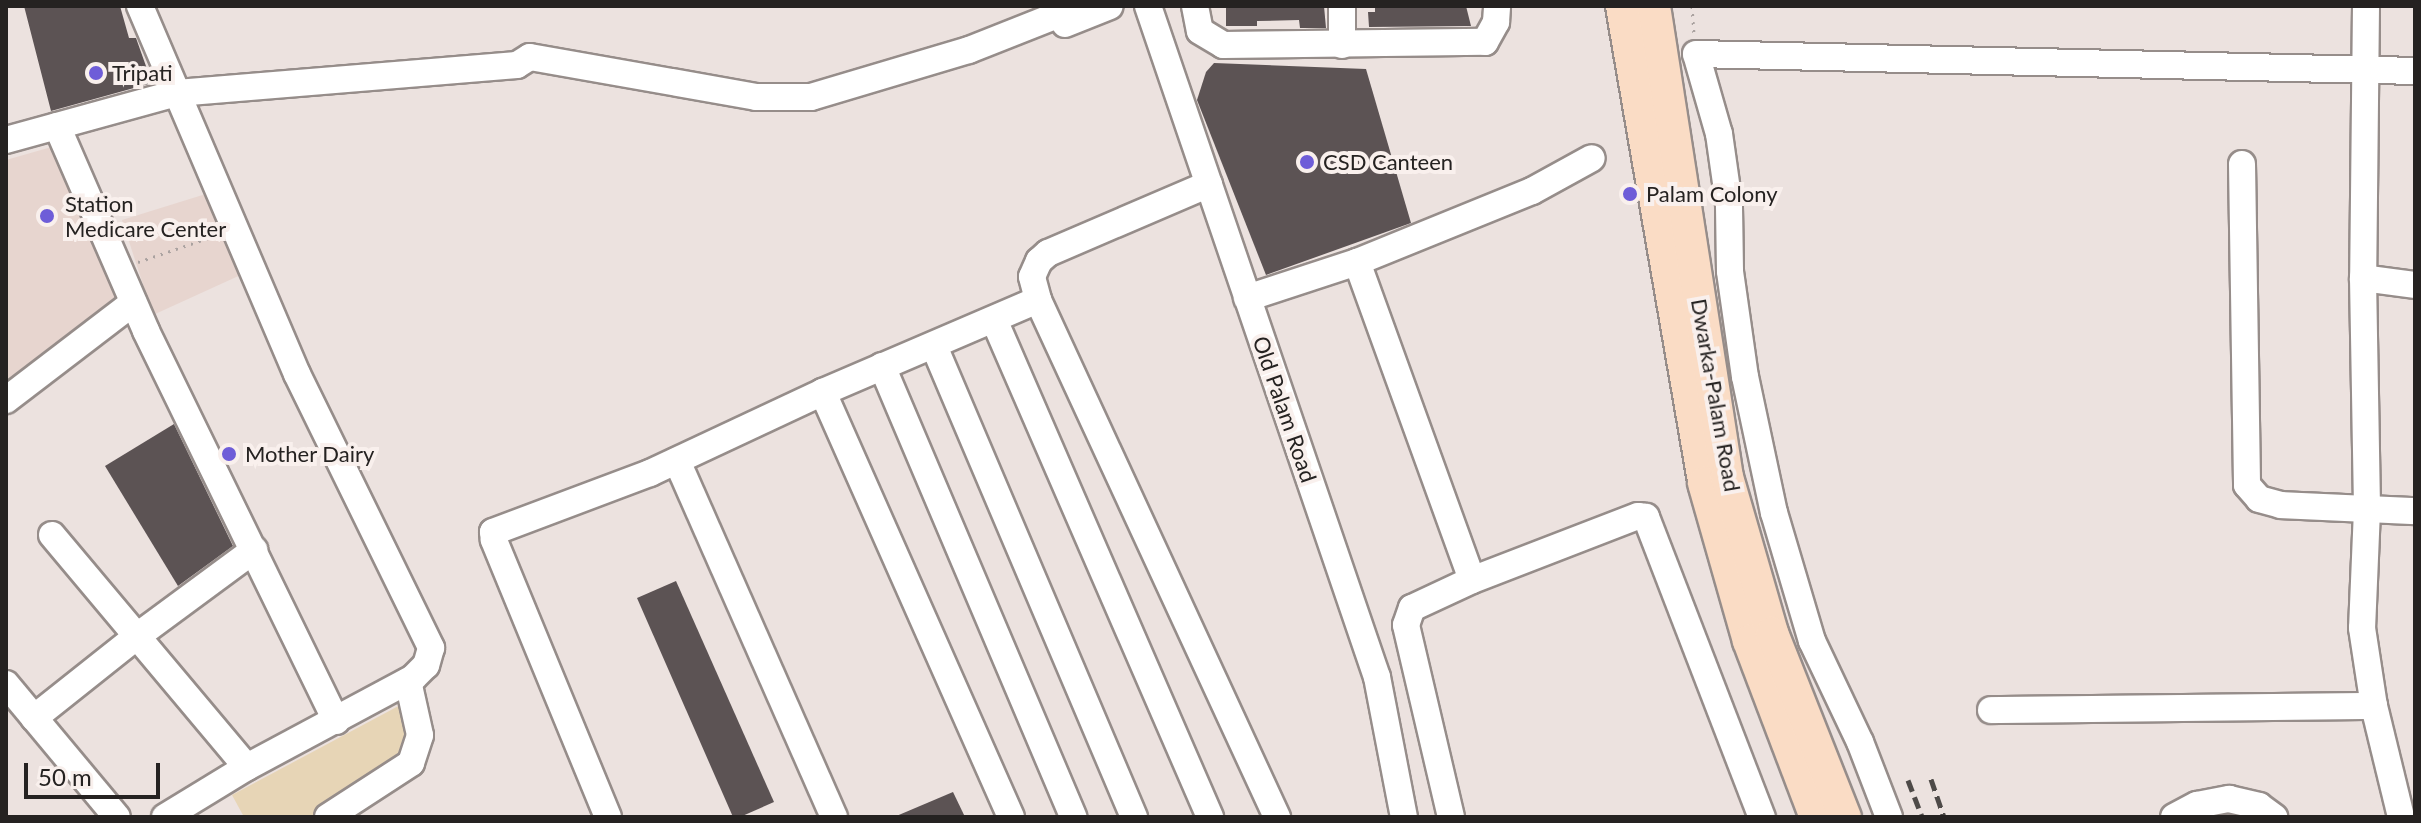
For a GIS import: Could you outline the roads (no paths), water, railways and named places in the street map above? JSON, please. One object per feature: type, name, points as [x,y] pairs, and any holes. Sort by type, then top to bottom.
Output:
[{"type":"main road","name":"Dwarka-Palam Road","points":[[1622,6],[1704,483],[1749,641],[1816,817]]},
{"type":"main road","name":"Dwarka-Palam Road","points":[[1654,6],[1727,477],[1772,633],[1845,817]]},
{"type":"street","points":[[140,6],[297,374],[427,636],[430,656],[420,672],[408,681],[247,767],[165,817]]},
{"type":"street","points":[[6,140],[177,93],[517,65],[530,57],[738,95],[776,100],[811,97],[969,50],[1080,6]]},
{"type":"street","points":[[517,65],[529,72],[743,106],[808,106],[851,97],[971,60],[1110,6]]},
{"type":"street","name":"Old Palam Road","points":[[1148,6],[1377,677],[1404,817]]},
{"type":"street","points":[[1195,6],[1200,31],[1223,45],[1485,42],[1496,22],[1497,6]]},
{"type":"street","points":[[1342,6],[1342,45]]},
{"type":"street","points":[[2366,6],[2363,278],[2367,510],[2362,628],[2374,706],[2401,817]]},
{"type":"street","points":[[1889,817],[1860,742],[1812,641],[1774,513],[1745,377],[1730,271],[1729,204],[1719,134],[1696,54],[2415,71]]},
{"type":"street","points":[[57,126],[116,271],[336,721]]},
{"type":"street","points":[[1247,298],[1357,262],[1532,191],[1592,158]]},
{"type":"street","points":[[2242,164],[2247,485],[2259,499],[2281,505],[2415,511]]},
{"type":"street","points":[[1209,184],[1048,253],[1039,261],[1032,277],[1038,300],[1277,817]]},
{"type":"street","points":[[1357,262],[1472,580]]},
{"type":"street","points":[[2363,278],[2415,285]]},
{"type":"street","points":[[608,817],[492,534],[499,528],[607,491],[677,461],[823,392],[995,322],[1038,300]]},
{"type":"street","points":[[6,400],[133,303]]},
{"type":"street","points":[[995,322],[1210,817]]},
{"type":"street","points":[[934,346],[1134,817]]},
{"type":"street","points":[[882,366],[1073,817]]},
{"type":"street","points":[[823,392],[1011,817]]},
{"type":"street","points":[[677,461],[834,817]]},
{"type":"street","points":[[1451,817],[1406,625],[1412,608],[1472,580],[1638,516],[1646,517],[1762,817]]},
{"type":"street","points":[[52,535],[247,767]]},
{"type":"street","points":[[34,718],[136,637],[254,550]]},
{"type":"street","points":[[328,817],[411,763],[420,735],[408,681]]},
{"type":"street","points":[[6,684],[117,817]]},
{"type":"street","points":[[1991,710],[2374,706]]},
{"type":"street","points":[[2174,817],[2197,805],[2229,799],[2259,806],[2274,817]]},
{"type":"railway","points":[[1931,779],[1944,817]]},
{"type":"railway","points":[[1908,780],[1922,817]]},
{"type":"place","name":"Tripati","points":[[96,73]]},
{"type":"place","name":"CSD Canteen","points":[[1307,162]]},
{"type":"place","name":"Palam Colony","points":[[1630,194]]},
{"type":"place","name":"Station Medicare Center","points":[[47,216]]},
{"type":"place","name":"Mother Dairy","points":[[229,454]]}]
